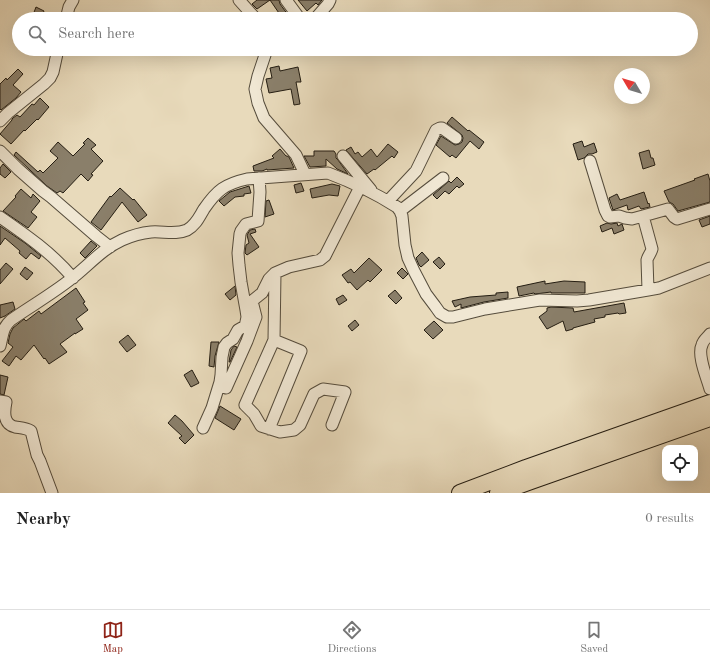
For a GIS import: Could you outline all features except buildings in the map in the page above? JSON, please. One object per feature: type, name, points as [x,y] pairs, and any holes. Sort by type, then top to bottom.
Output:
[{"type":"highway","points":[[460,493],[710,403]]},
{"type":"highway","points":[[498,493],[531,480],[710,418]]},
{"type":"street","points":[[68,12],[73,0]]},
{"type":"street","points":[[238,0],[249,12]]},
{"type":"street","points":[[286,0],[295,12]]},
{"type":"street","points":[[321,12],[330,0]]},
{"type":"street","points":[[0,121],[50,78],[56,56]]},
{"type":"street","points":[[265,56],[255,89],[258,103],[264,118],[296,156],[305,174]]},
{"type":"street","points":[[388,201],[416,171],[436,130],[442,128],[456,138]]},
{"type":"street","points":[[0,151],[43,191],[110,247]]},
{"type":"street","points":[[343,156],[373,192]]},
{"type":"street","points":[[590,161],[604,210],[610,217],[619,216],[632,218],[644,216],[668,208],[677,219],[710,209]]},
{"type":"street","points":[[0,346],[3,330],[6,324],[73,278],[110,247],[122,240],[136,235],[152,232],[178,233],[187,230],[196,223],[211,199],[220,190],[235,182],[247,179],[328,173],[373,192],[397,207],[402,216],[404,245],[411,264],[426,294],[440,313],[447,317],[453,317],[484,309],[540,300],[589,300],[659,288],[710,268]]},
{"type":"street","points":[[203,428],[212,408],[220,382],[224,347],[233,339],[238,330],[245,326],[246,322],[247,317],[238,253],[241,231],[246,224],[258,221],[260,192],[259,178]]},
{"type":"street","points":[[400,211],[443,178]]},
{"type":"street","points":[[226,388],[256,317],[252,301],[262,293],[269,279],[275,274],[289,267],[320,260],[325,256],[360,187]]},
{"type":"street","points":[[644,216],[652,249],[647,260],[648,290]]},
{"type":"street","points":[[0,217],[40,246],[64,267],[73,278]]},
{"type":"street","points":[[275,274],[274,340],[245,405],[254,414],[261,426],[280,432],[294,430],[300,426],[314,394],[323,389],[345,392],[332,425]]},
{"type":"street","points":[[710,334],[702,344],[700,354],[710,389]]},
{"type":"street","points":[[269,428],[301,351],[274,340]]},
{"type":"street","points":[[0,401],[6,402],[4,412],[8,423],[31,431],[37,455],[52,493]]}]
